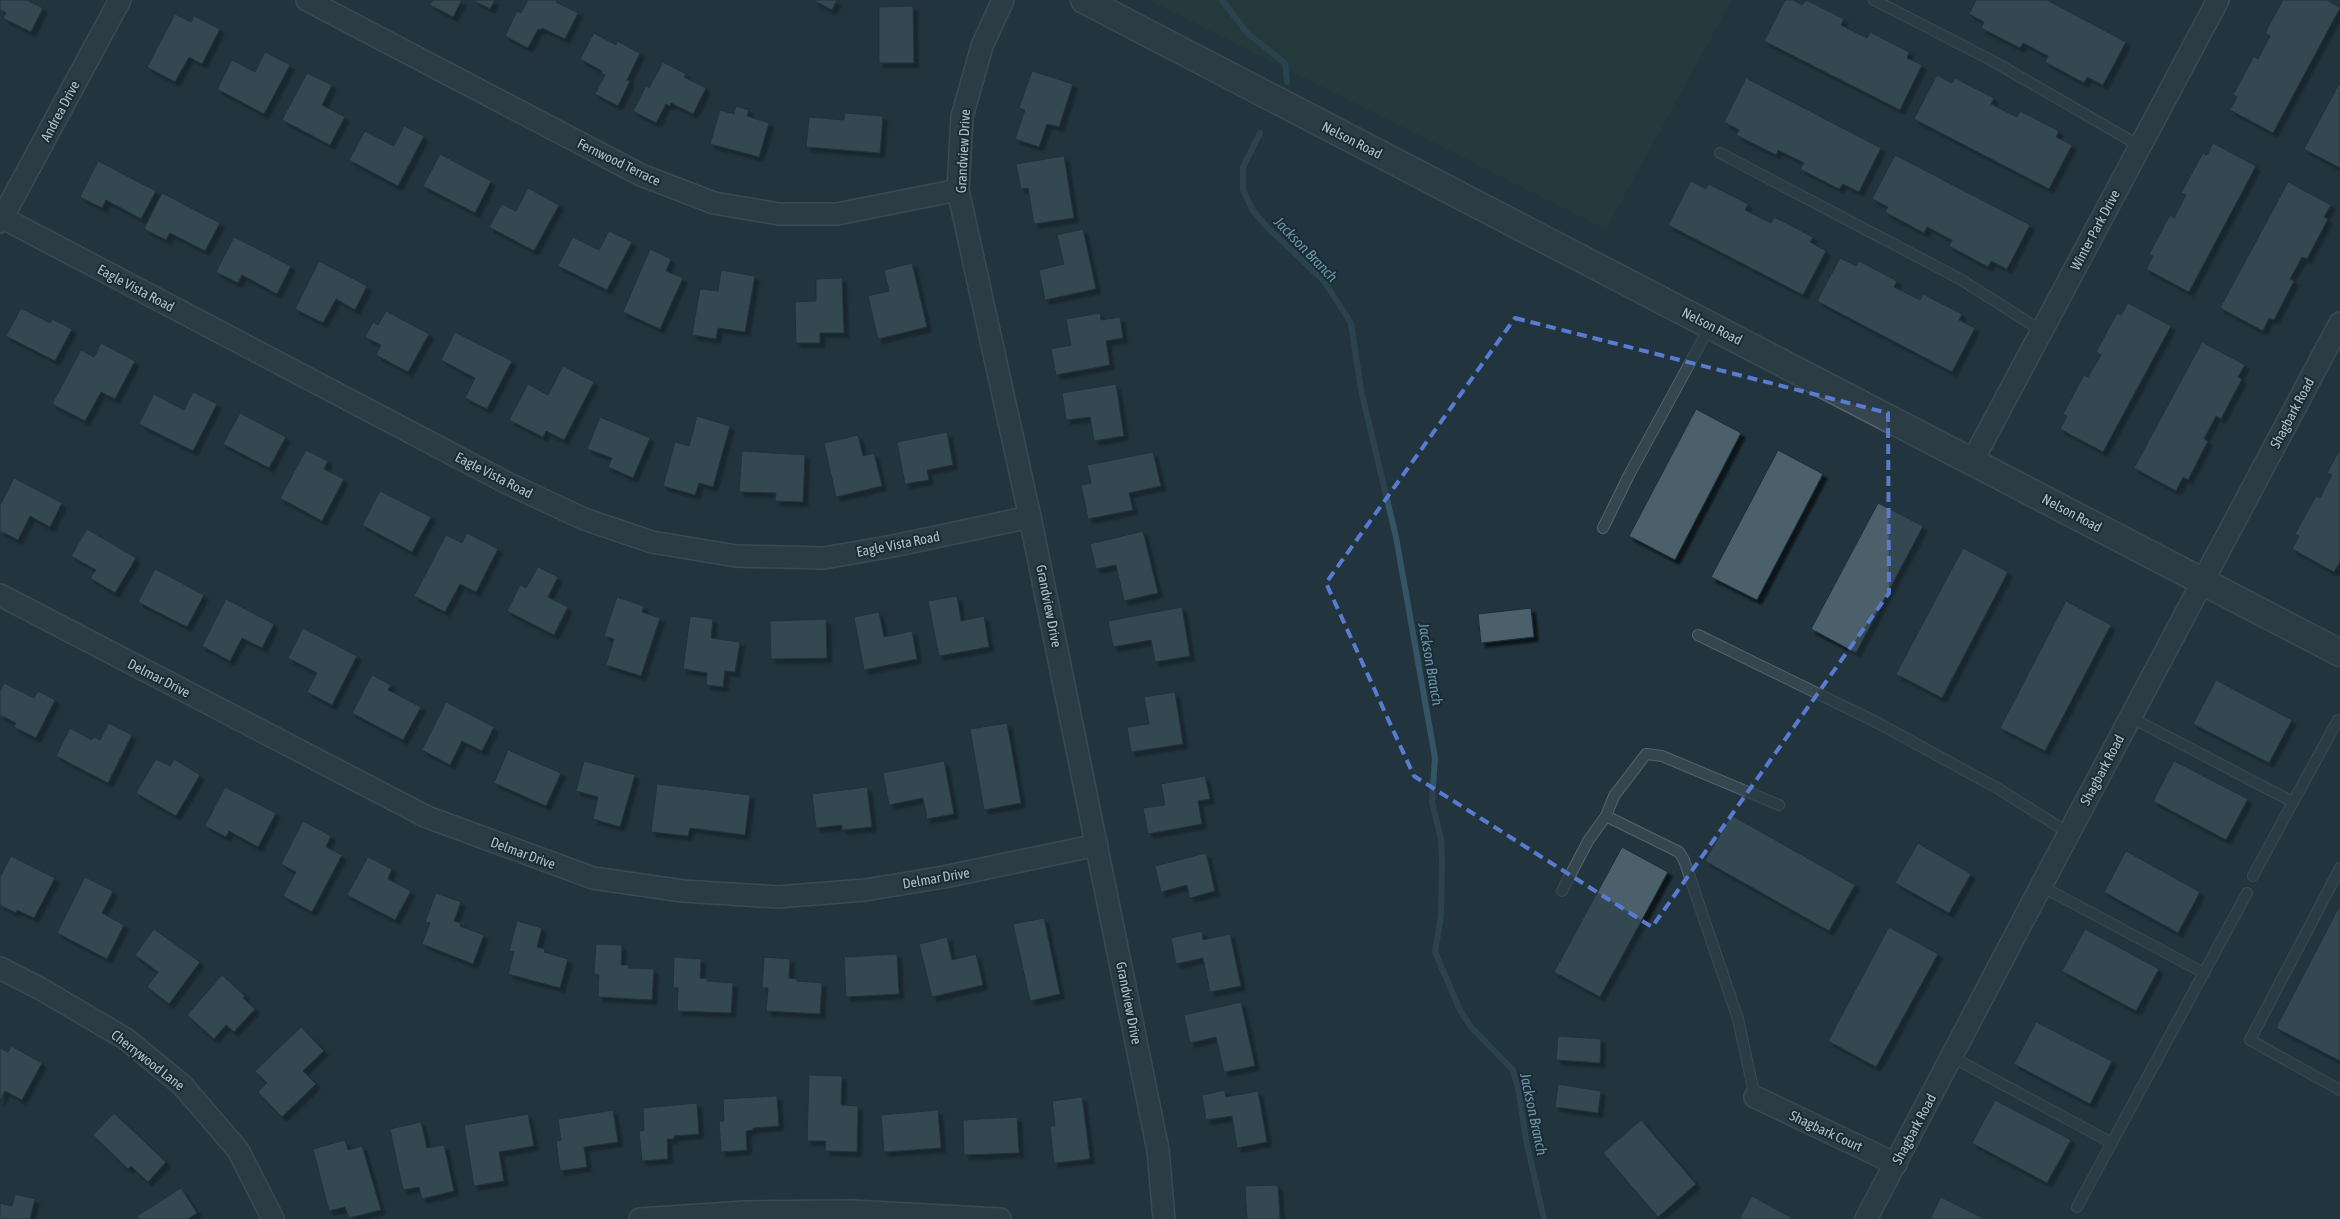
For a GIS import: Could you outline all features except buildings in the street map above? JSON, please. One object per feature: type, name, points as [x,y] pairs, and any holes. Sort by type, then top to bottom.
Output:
[{"type":"street","name":"Andrea Drive","points":[[1,220],[120,0]]},
{"type":"street","name":"Fernwood Terrace","points":[[307,0],[641,175],[714,202],[779,214],[837,214],[958,190]]},
{"type":"street","name":"Grandview Drive","points":[[1003,0],[982,46],[962,117],[958,190],[1030,517],[1097,845],[1158,1150],[1164,1219]]},
{"type":"street","name":"Nelson Road","points":[[1084,0],[1973,460],[2202,583],[2340,653]]},
{"type":"street","name":"Winter Park Drive","points":[[1973,460],[2218,0]]},
{"type":"street","name":"Eagle Vista Road","points":[[1,220],[505,482],[584,519],[652,542],[736,556],[824,558],[893,546],[1030,517]]},
{"type":"street","name":"Shagbark Road","points":[[1866,1219],[2068,833],[2340,323]]},
{"type":"street","name":"Delmar Drive","points":[[0,595],[427,817],[593,878],[683,891],[778,897],[865,890],[944,877],[1097,845]]},
{"type":"street","name":"Cherrywood Lane","points":[[0,968],[41,989],[126,1039],[182,1085],[238,1150],[273,1219]]},
{"type":"street","name":"Shagbark Court","points":[[1755,1098],[1896,1164]]},
{"type":"street","points":[[640,1219],[745,1212],[841,1211],[1000,1219]]},
{"type":"lane","points":[[1874,0],[1991,60],[2140,146]]},
{"type":"lane","points":[[1720,153],[1960,279],[2042,331]]},
{"type":"lane","points":[[1603,528],[1629,475],[1711,325]]},
{"type":"lane","points":[[1698,635],[1878,723],[1997,788],[2068,833]]},
{"type":"lane","points":[[2130,717],[2293,802]]},
{"type":"lane","points":[[2253,876],[2338,720]]},
{"type":"lane","points":[[1562,891],[1588,841],[1606,816],[1614,796],[1646,754],[1662,756],[1779,804]]},
{"type":"lane","points":[[1606,816],[1679,852],[1684,860],[1738,1019],[1755,1098]]},
{"type":"lane","points":[[2340,868],[2250,1040],[2340,1090]]},
{"type":"lane","points":[[2041,886],[2204,973]]},
{"type":"lane","points":[[2077,1207],[2247,893]]},
{"type":"lane","points":[[1952,1057],[2112,1143]]},
{"type":"highlighted area","points":[[1515,318],[1888,413],[1889,593],[1652,927],[1414,776],[1326,583]]},
{"type":"green space","points":[[1149,0],[1732,0],[1606,229]]},
{"type":"waterway","name":"Jackson Branch","points":[[1222,0],[1247,33],[1285,63],[1287,82]]},
{"type":"waterway","name":"Jackson Branch","points":[[1260,133],[1243,167],[1243,190],[1253,211],[1269,229],[1324,281],[1351,323],[1361,390],[1396,537],[1435,758],[1432,802],[1441,839],[1442,860],[1441,916],[1435,952],[1460,1010],[1471,1027],[1513,1070],[1519,1092],[1526,1140],[1544,1219]]}]
